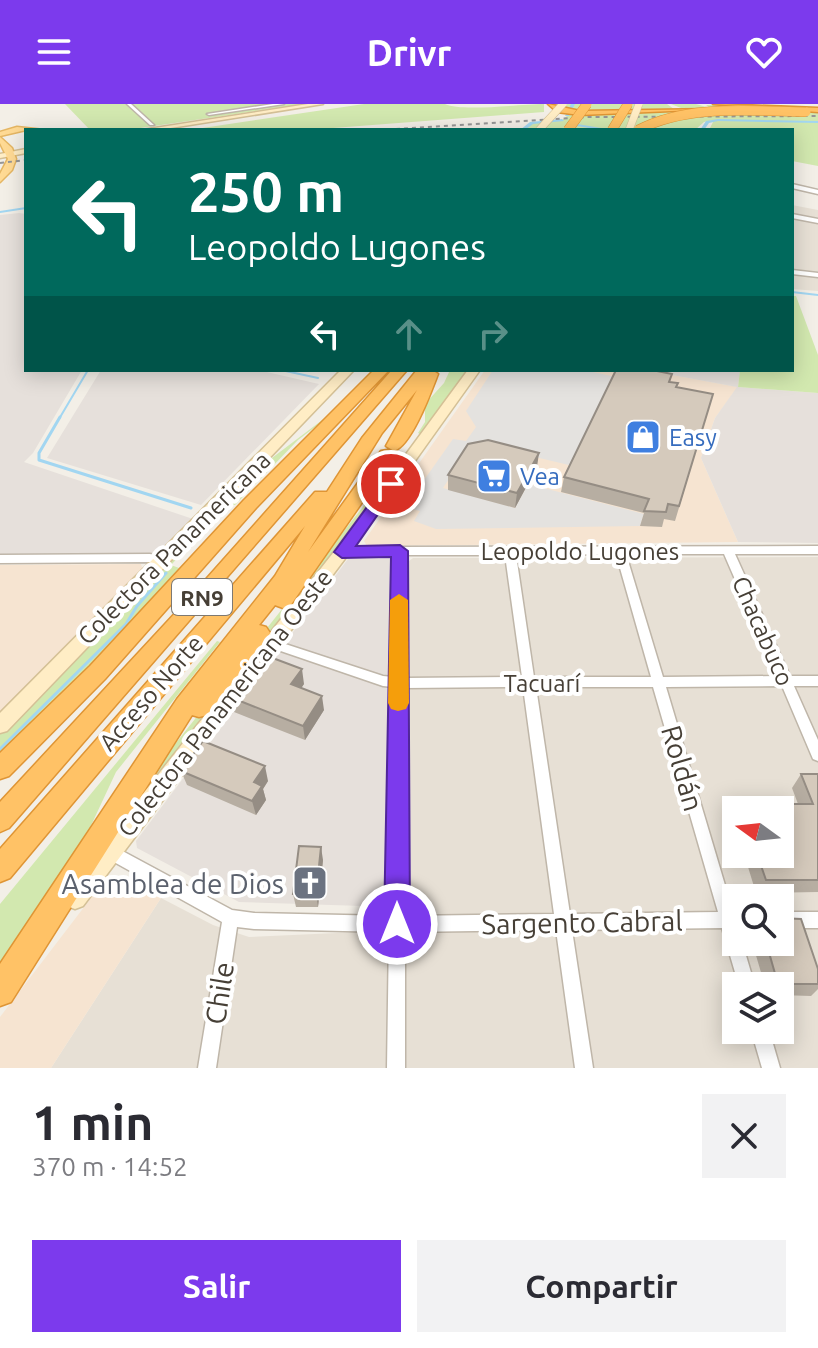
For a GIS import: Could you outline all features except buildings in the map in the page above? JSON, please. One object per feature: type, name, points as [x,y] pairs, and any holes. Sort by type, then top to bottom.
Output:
[{"type":"highway","points":[[552,104],[566,109],[818,109]]},
{"type":"highway","points":[[569,128],[587,104]]},
{"type":"highway","points":[[613,128],[628,104]]},
{"type":"highway","points":[[704,104],[818,109]]},
{"type":"highway","points":[[717,104],[818,109]]},
{"type":"highway","points":[[641,128],[657,117],[680,113],[806,112],[818,109]]},
{"type":"highway","points":[[1,768],[62,712],[158,610],[251,504],[380,372]]},
{"type":"highway","name":"Acceso Norte","points":[[0,820],[208,590],[398,372]]},
{"type":"highway","name":"Acceso Norte","points":[[0,869],[423,372]]},
{"type":"highway","points":[[146,767],[230,671],[319,555],[345,510],[391,450],[416,410],[432,372]]},
{"type":"highway","points":[[0,992],[106,841],[146,767],[185,706],[282,581],[376,431]]},
{"type":"main road","points":[[159,128],[320,104]]},
{"type":"main road","points":[[173,128],[335,104]]},
{"type":"main road","points":[[630,128],[639,104]]},
{"type":"main road","points":[[542,128],[566,109]]},
{"type":"main road","points":[[0,125],[24,129]]},
{"type":"main road","points":[[4,179],[12,167],[0,136],[24,130]]},
{"type":"main road","points":[[4,179],[24,154]]},
{"type":"main road","name":"Colectora Panamericana","points":[[2,719],[346,372]]},
{"type":"main road","name":"Colectora Panamericana Oeste","points":[[106,841],[273,644],[473,372]]},
{"type":"street","points":[[129,104],[152,124]]},
{"type":"street","points":[[209,114],[282,104]]},
{"type":"street","points":[[199,107],[222,119]]},
{"type":"street","points":[[794,186],[818,192]]},
{"type":"street","points":[[794,216],[818,221]]},
{"type":"street","points":[[794,272],[818,275]]},
{"type":"street","name":"Chacabuco","points":[[728,550],[818,755]]},
{"type":"street","name":"Leopoldo Lugones","points":[[342,552],[818,550]]},
{"type":"street","points":[[396,1068],[400,551]]},
{"type":"street","points":[[510,551],[584,1068]]},
{"type":"street","name":"Roldán","points":[[620,551],[722,888]]},
{"type":"street","points":[[0,559],[150,558],[162,561]]},
{"type":"street","name":"Tacuarí","points":[[273,644],[383,681],[398,683],[818,681]]},
{"type":"street","name":"Sargento Cabral","points":[[106,841],[230,918],[397,924],[722,920]]},
{"type":"street","name":"Chile","points":[[207,1068],[230,918]]},
{"type":"street","points":[[794,920],[818,920]]},
{"type":"street","points":[[764,1044],[771,1068]]},
{"type":"shaded area","points":[[794,205],[818,210],[818,291],[794,289]]},
{"type":"shaded area","points":[[24,214],[24,372],[81,372],[33,453],[24,462],[193,519],[155,555],[0,555],[0,215]]},
{"type":"shaded area","points":[[100,372],[267,372],[319,384],[201,505],[47,458]]},
{"type":"shaded area","points":[[484,372],[656,372],[738,387],[715,418],[701,458],[738,542],[367,546],[364,541]]},
{"type":"shaded area","points":[[492,372],[592,372],[616,377],[573,466],[473,442],[443,488],[515,508],[528,484],[644,514],[640,526],[436,529],[414,521],[420,511],[405,507],[453,439],[466,441],[476,427],[466,411]]},
{"type":"shaded area","points":[[656,372],[740,372],[738,387],[818,393],[818,543],[738,542],[701,458],[715,418],[737,387]]},
{"type":"shaded area","points":[[818,557],[818,1068],[51,1068],[161,898],[213,925],[249,937],[403,930],[409,561],[413,558]]},
{"type":"shaded area","points":[[348,559],[390,559],[393,907],[239,902],[137,848],[136,841]]},
{"type":"shaded area","points":[[141,564],[143,571],[0,714],[0,565]]},
{"type":"shaded area","points":[[107,877],[119,877],[161,898],[51,1068],[0,1068],[0,1017]]},
{"type":"green space","points":[[65,104],[304,104],[141,128],[88,128]]},
{"type":"green space","points":[[364,104],[445,104],[477,108],[544,104],[544,112],[333,128],[202,128]]},
{"type":"green space","points":[[553,104],[667,104],[674,109],[681,108],[671,104],[696,104],[710,108],[706,105],[818,108],[818,166],[794,161],[794,128],[710,128],[714,120],[704,122],[697,128],[526,128],[532,123],[562,120],[572,112]]},
{"type":"green space","points":[[796,296],[818,355],[818,393],[738,387],[740,372],[794,372]]},
{"type":"green space","points":[[449,372],[468,372],[422,435],[418,433],[425,422],[425,404],[444,383]]},
{"type":"green space","points":[[350,399],[298,440],[235,505],[228,504],[171,565],[179,568],[153,608],[0,758],[0,732],[264,464]]},
{"type":"green space","points":[[389,474],[393,475],[347,538],[121,824],[168,753]]},
{"type":"green space","points":[[217,641],[220,642],[116,772],[66,879],[0,971],[0,904]]},
{"type":"waterway","points":[[567,115],[573,104]]},
{"type":"waterway","points":[[525,128],[532,123],[562,120]]},
{"type":"waterway","points":[[704,128],[708,122],[718,120],[818,122]]},
{"type":"waterway","points":[[577,125],[595,128]]},
{"type":"waterway","points":[[0,212],[24,208]]},
{"type":"waterway","points":[[794,292],[818,295]]},
{"type":"waterway","points":[[59,419],[87,372]]},
{"type":"waterway","points":[[290,372],[318,378]]},
{"type":"waterway","points":[[60,417],[39,453],[39,460],[191,508]]},
{"type":"waterway","points":[[0,749],[126,624],[137,606],[166,573]]},
{"type":"railway","points":[[412,128],[588,117],[818,116]]},
{"type":"railway","points":[[0,163],[24,160]]},
{"type":"slow traffic","points":[[398,703],[399,600]]},
{"type":"place","name":"Easy","points":[[643,437]]},
{"type":"place","name":"Vea","points":[[494,476]]},
{"type":"place","name":"Asamblea de Dios","points":[[310,883]]},
{"type":"route","points":[[391,484],[342,552],[400,551],[397,924]]}]
